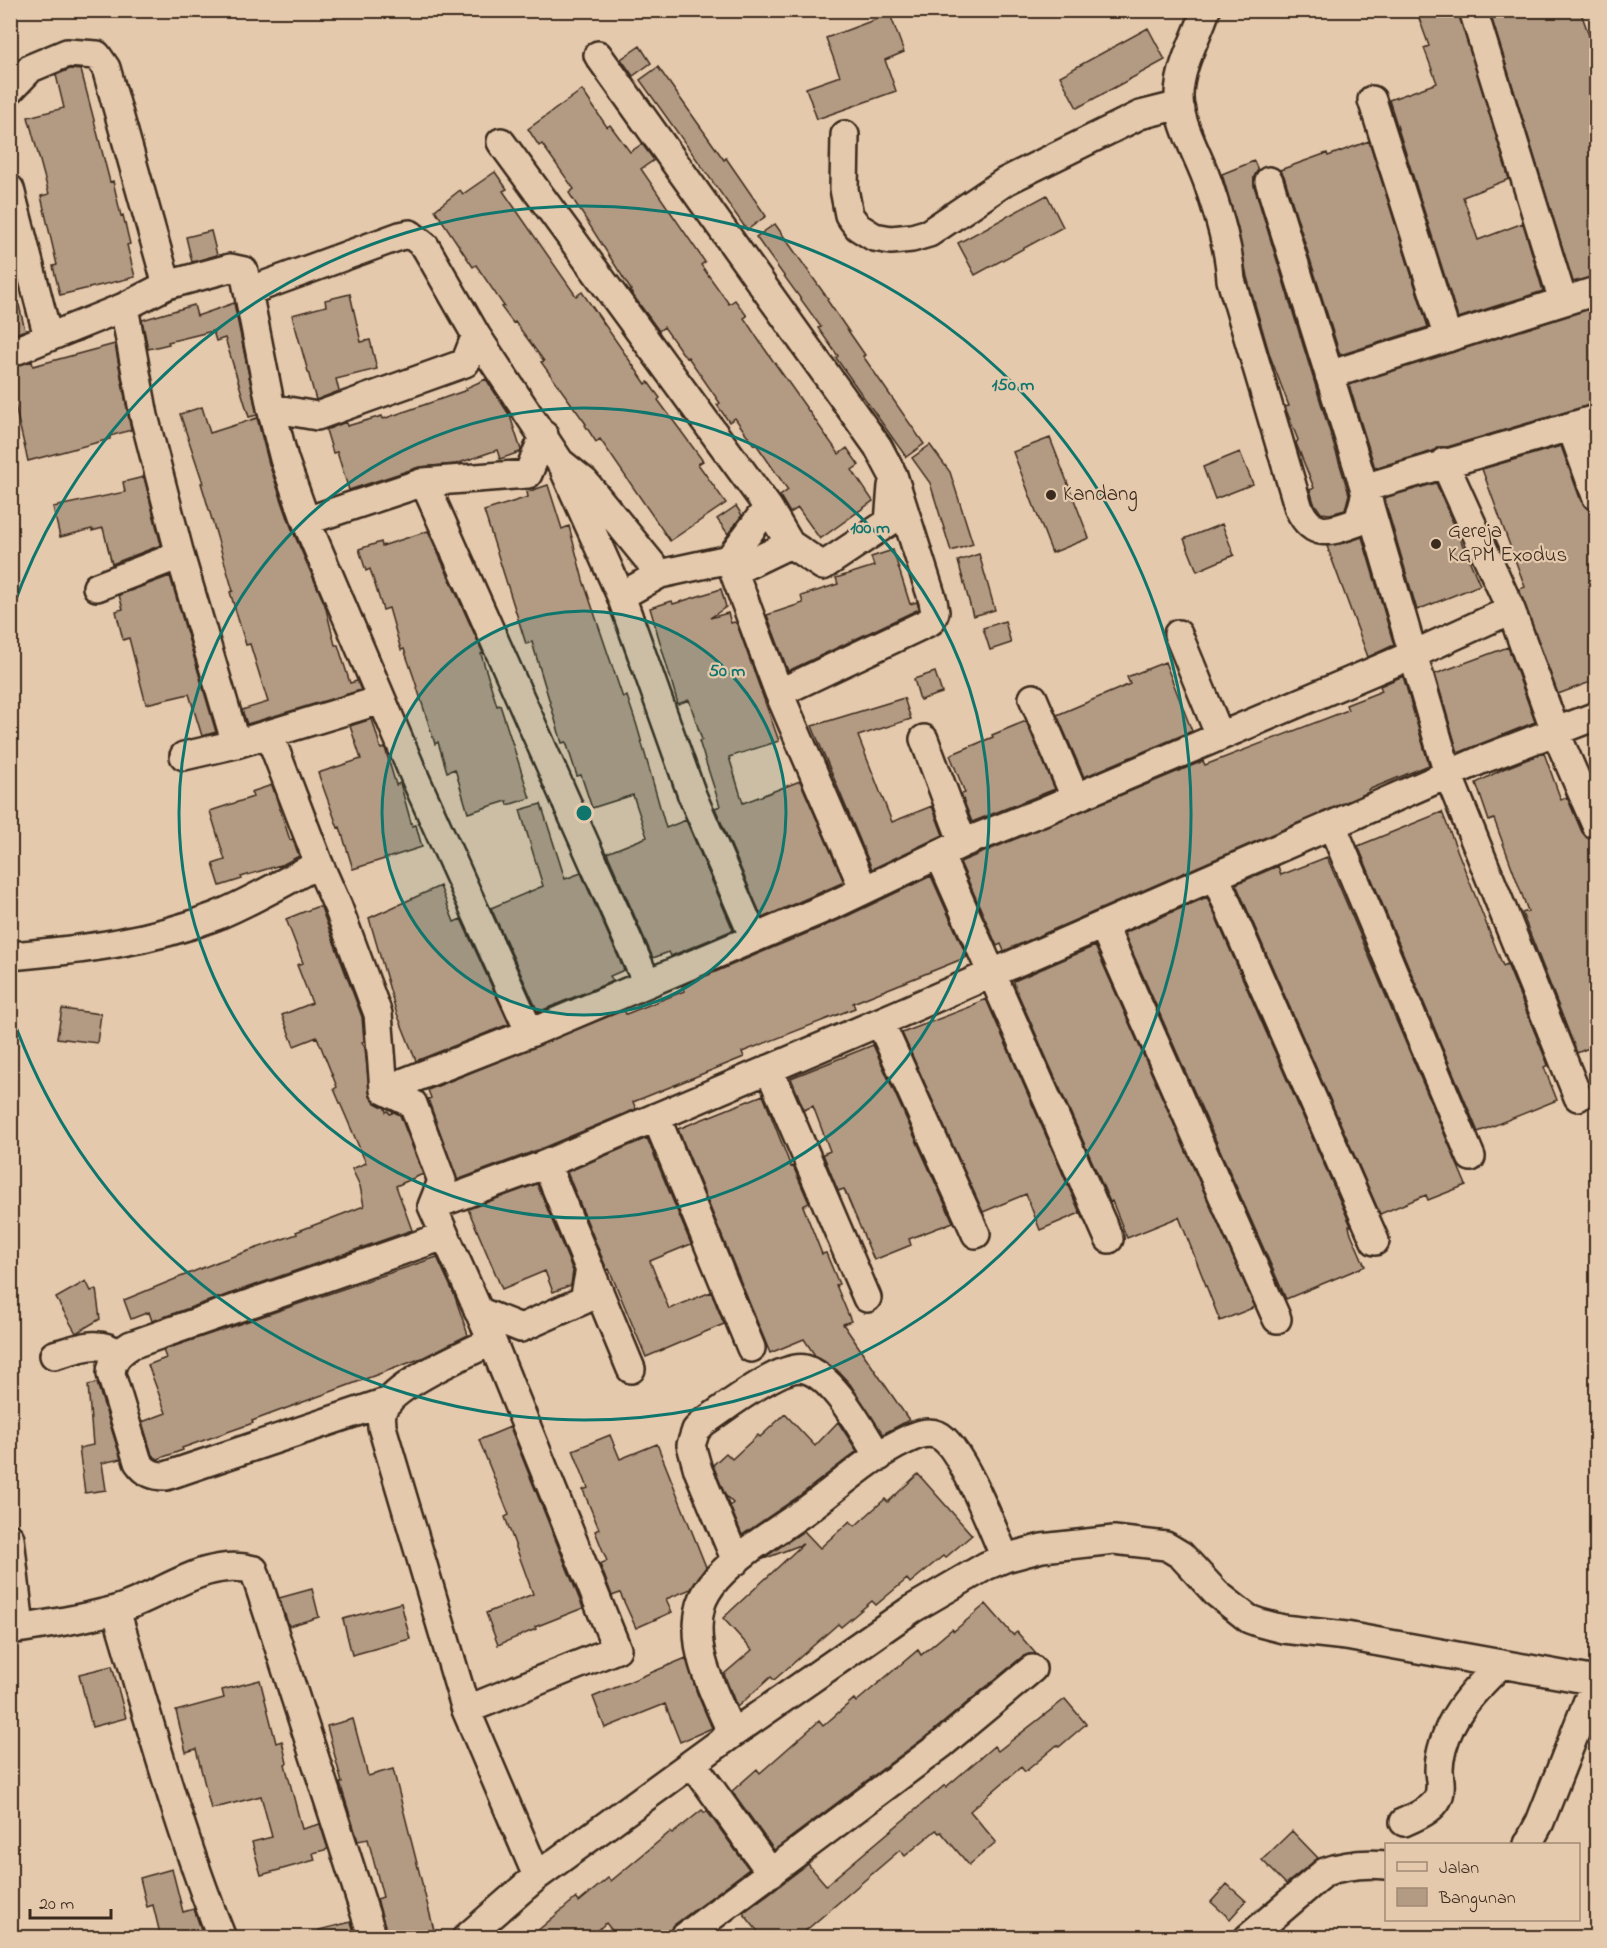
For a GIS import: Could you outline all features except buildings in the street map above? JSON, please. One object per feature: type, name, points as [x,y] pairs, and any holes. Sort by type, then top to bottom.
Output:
[{"type":"street","points":[[1206,10],[1181,82],[1179,95],[1181,110],[1209,185],[1229,258],[1231,280],[1274,429],[1302,515],[1305,521],[1314,528],[1323,531],[1334,531],[1358,522],[1365,490]]},
{"type":"street","points":[[1473,10],[1563,301]]},
{"type":"street","points":[[10,90],[32,69],[67,53],[97,55],[106,68],[167,285]]},
{"type":"street","points":[[598,55],[878,447],[893,475],[933,601],[935,612],[931,621],[779,693]]},
{"type":"street","points":[[1372,100],[1448,338]]},
{"type":"street","points":[[845,135],[844,189],[849,215],[858,227],[874,237],[891,240],[912,238],[929,233],[1006,180],[1131,119],[1168,108],[1181,110]]},
{"type":"street","points":[[501,142],[768,507],[790,544],[823,566],[889,522],[893,475]]},
{"type":"street","points":[[1269,181],[1365,490],[1448,774],[1578,1097]]},
{"type":"street","points":[[10,189],[48,337]]},
{"type":"street","points":[[249,291],[399,236],[410,234],[425,246],[476,335],[560,462],[621,596],[692,795],[754,938]]},
{"type":"street","points":[[10,353],[124,307],[167,285],[230,268],[244,271],[271,408],[284,459],[306,521],[381,700],[530,1033]]},
{"type":"street","points":[[1329,375],[1596,291]]},
{"type":"street","points":[[124,307],[144,416],[180,555],[236,744]]},
{"type":"street","points":[[271,408],[317,416],[465,363],[476,335]]},
{"type":"street","points":[[1365,490],[1444,462],[1571,428],[1596,419]]},
{"type":"street","points":[[1571,428],[1596,496]]},
{"type":"street","points":[[306,521],[424,482],[528,474],[544,435]]},
{"type":"street","points":[[560,462],[585,482],[660,574]]},
{"type":"street","points":[[1444,462],[1511,610],[1556,733],[1596,825]]},
{"type":"street","points":[[424,482],[647,984]]},
{"type":"street","points":[[732,565],[768,507]]},
{"type":"street","points":[[621,596],[660,574],[732,565],[790,544]]},
{"type":"street","points":[[97,587],[180,555]]},
{"type":"street","points":[[732,565],[779,693],[864,890]]},
{"type":"street","points":[[384,1090],[647,984],[864,890],[963,843],[1412,655],[1511,610]]},
{"type":"street","points":[[1178,634],[1220,736]]},
{"type":"street","points":[[1033,699],[1075,797]]},
{"type":"street","points":[[184,756],[236,744],[381,700]]},
{"type":"street","points":[[432,1206],[546,1164],[992,974],[1448,774],[1596,716]]},
{"type":"street","points":[[269,734],[378,1014],[384,1090]]},
{"type":"street","points":[[924,739],[963,843]]},
{"type":"street","points":[[1332,825],[1471,1157]]},
{"type":"street","points":[[939,854],[1109,1239]]},
{"type":"street","points":[[10,956],[78,950],[149,938],[217,916],[319,864]]},
{"type":"street","points":[[1215,876],[1376,1241]]},
{"type":"street","points":[[1103,925],[1277,1319]]},
{"type":"street","points":[[880,1022],[976,1234]]},
{"type":"street","points":[[769,1069],[867,1298]]},
{"type":"street","points":[[384,1090],[413,1104],[442,1181],[432,1206],[492,1341],[617,1649],[466,1710]]},
{"type":"street","points":[[656,1117],[752,1348]]},
{"type":"street","points":[[546,1164],[631,1369]]},
{"type":"street","points":[[389,1401],[166,1476],[154,1476],[144,1470],[138,1462],[111,1374],[111,1366],[119,1354],[131,1345],[444,1236]]},
{"type":"street","points":[[478,1311],[520,1328],[584,1300],[590,1269]]},
{"type":"street","points":[[492,1341],[407,1385],[389,1401],[382,1413],[382,1427],[466,1710],[537,1876]]},
{"type":"street","points":[[54,1355],[100,1344],[110,1347],[119,1354]]},
{"type":"street","points":[[736,1561],[698,1470],[691,1445],[694,1435],[704,1422],[765,1381],[790,1370],[804,1369],[813,1372],[829,1384],[879,1457]]},
{"type":"street","points":[[732,1734],[703,1666],[700,1652],[701,1605],[707,1591],[718,1577],[736,1561],[902,1442],[925,1433],[940,1436],[953,1451],[966,1473],[1005,1557]]},
{"type":"street","points":[[10,1538],[15,1629],[116,1610],[198,1574],[240,1566],[254,1570],[373,1938]]},
{"type":"street","points":[[466,1938],[537,1876],[732,1734],[912,1609],[1005,1557],[1042,1548],[1114,1540],[1166,1546],[1181,1555],[1216,1593],[1249,1618],[1260,1623],[1282,1629],[1346,1636],[1596,1680],[1540,1822],[1529,1843]]},
{"type":"street","points":[[116,1610],[175,1807],[205,1896],[222,1938]]},
{"type":"street","points":[[1404,1822],[1427,1810],[1435,1802],[1440,1789],[1438,1768],[1450,1728],[1461,1707],[1478,1686],[1501,1664]]},
{"type":"street","points":[[684,1938],[961,1729],[1032,1669]]},
{"type":"street","points":[[693,1764],[771,1873]]},
{"type":"street","points":[[1248,1938],[1325,1872],[1338,1867],[1385,1865]]},
{"type":"place","name":"Kandang","points":[[1051,495]]},
{"type":"place","name":"Gereja KGPM Exodus","points":[[1436,544]]}]
